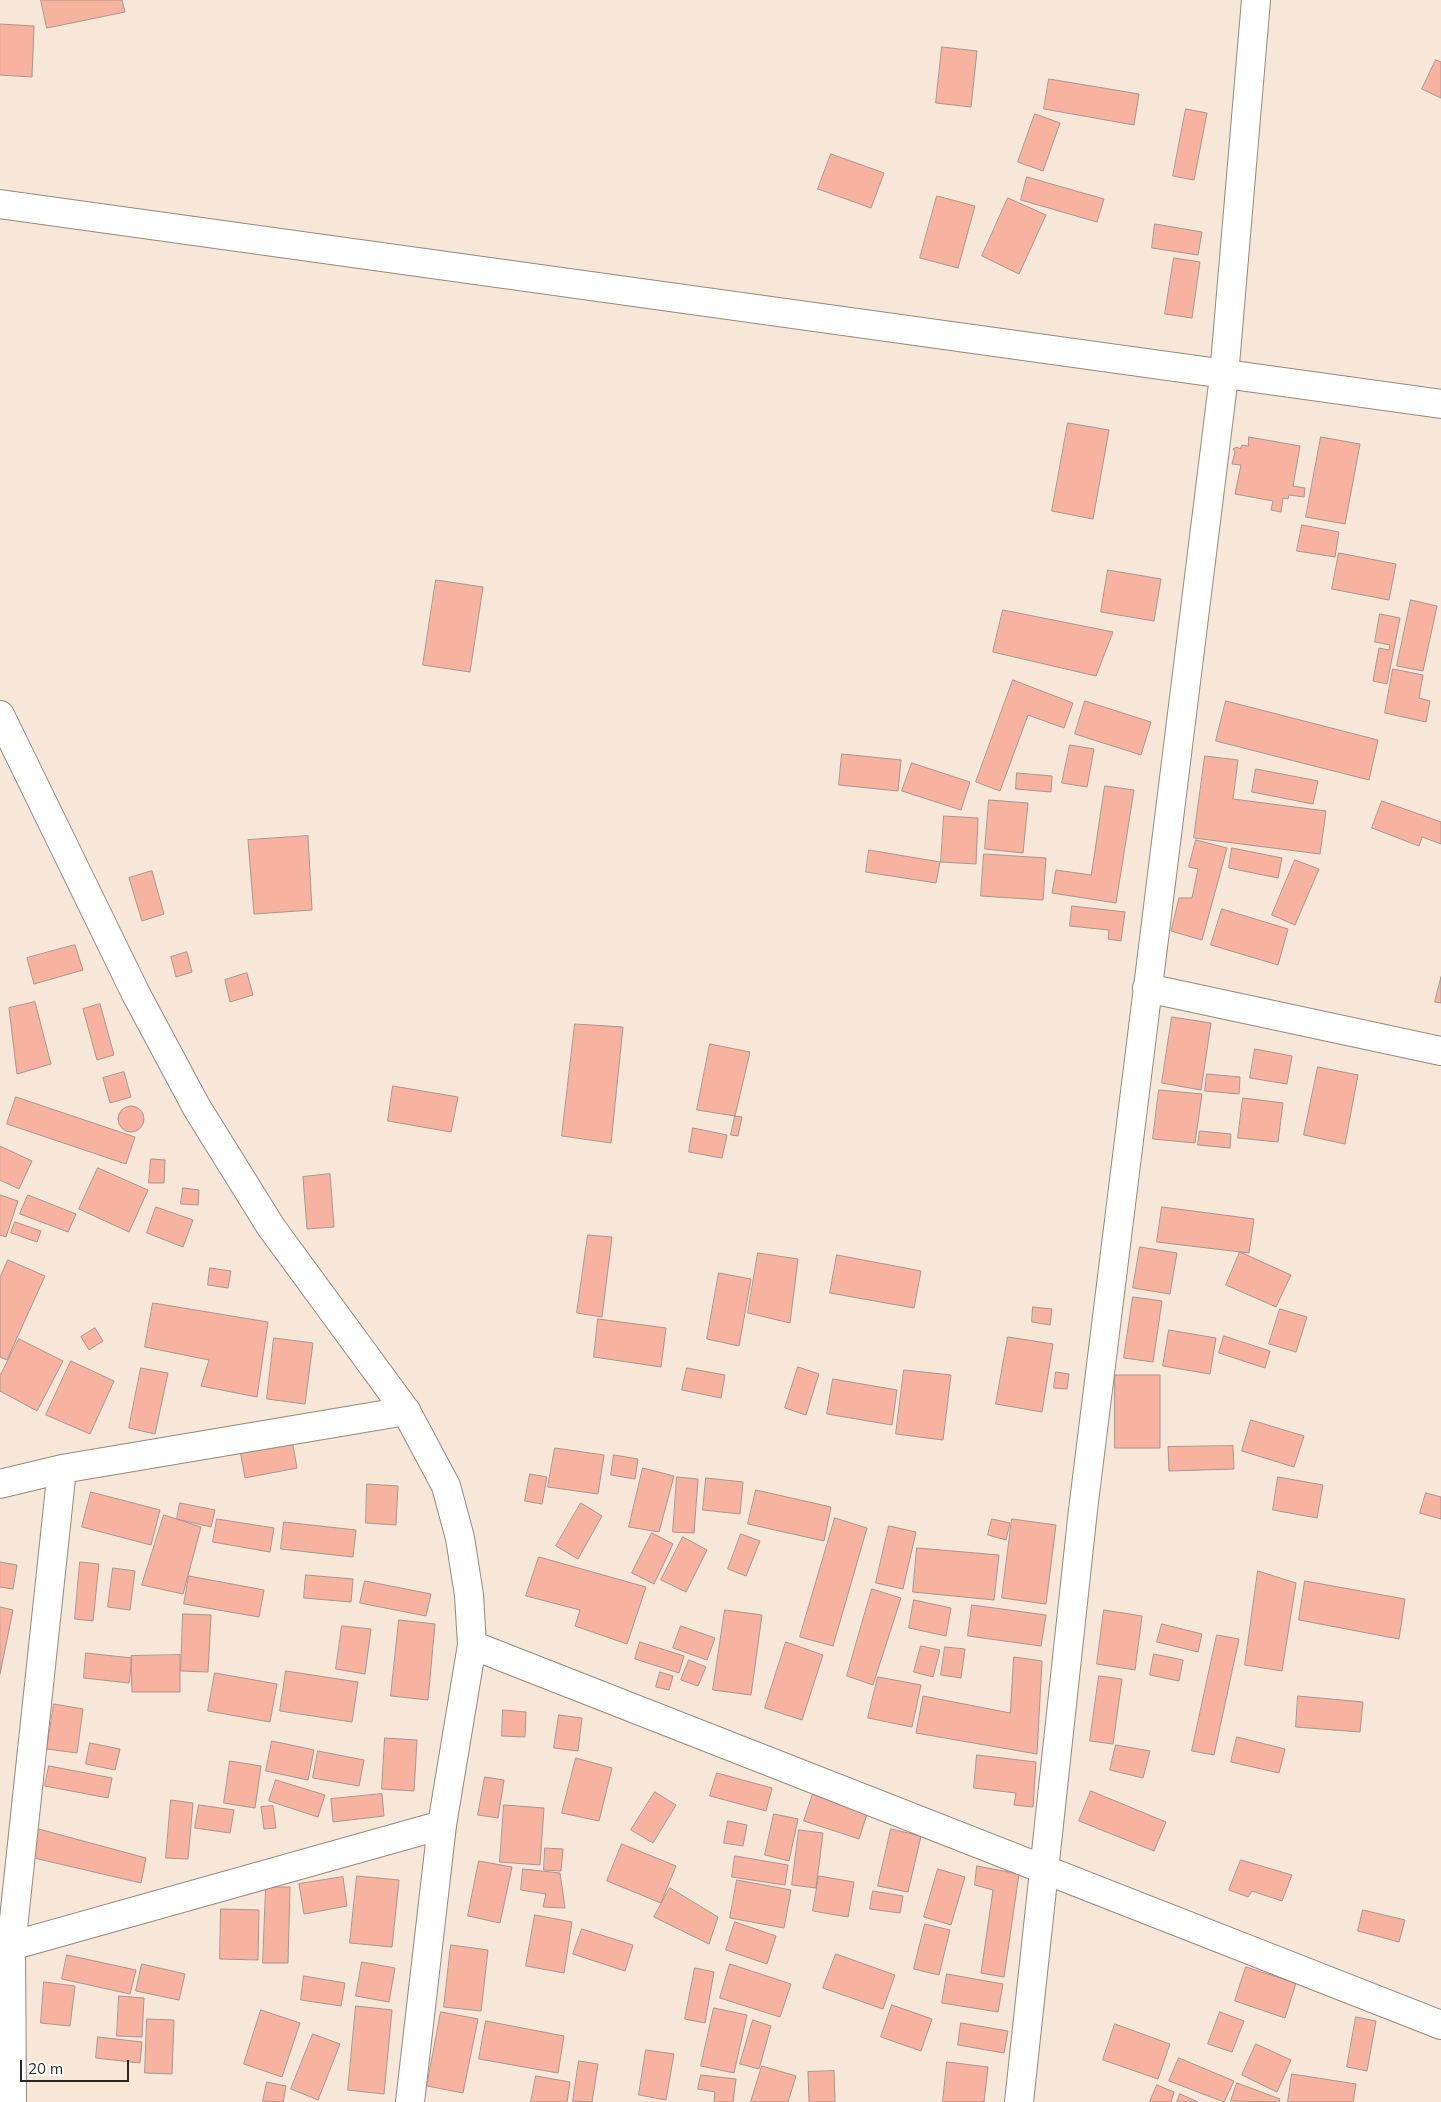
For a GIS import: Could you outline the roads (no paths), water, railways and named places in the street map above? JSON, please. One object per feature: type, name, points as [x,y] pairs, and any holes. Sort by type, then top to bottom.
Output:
[{"type":"street","points":[[1019,2102],[1084,1500],[1224,376],[1256,0]]},
{"type":"street","points":[[0,204],[1224,376],[1441,404]]},
{"type":"street","points":[[0,715],[136,994],[197,1108],[271,1227],[406,1412],[446,1486],[460,1538],[472,1646],[442,1825],[410,2102]]},
{"type":"street","points":[[1147,988],[1441,1051]]},
{"type":"street","points":[[0,1484],[62,1469],[406,1412]]},
{"type":"street","points":[[12,2102],[5,1948],[62,1469]]},
{"type":"street","points":[[472,1646],[1441,2025]]},
{"type":"street","points":[[5,1948],[442,1825]]}]
